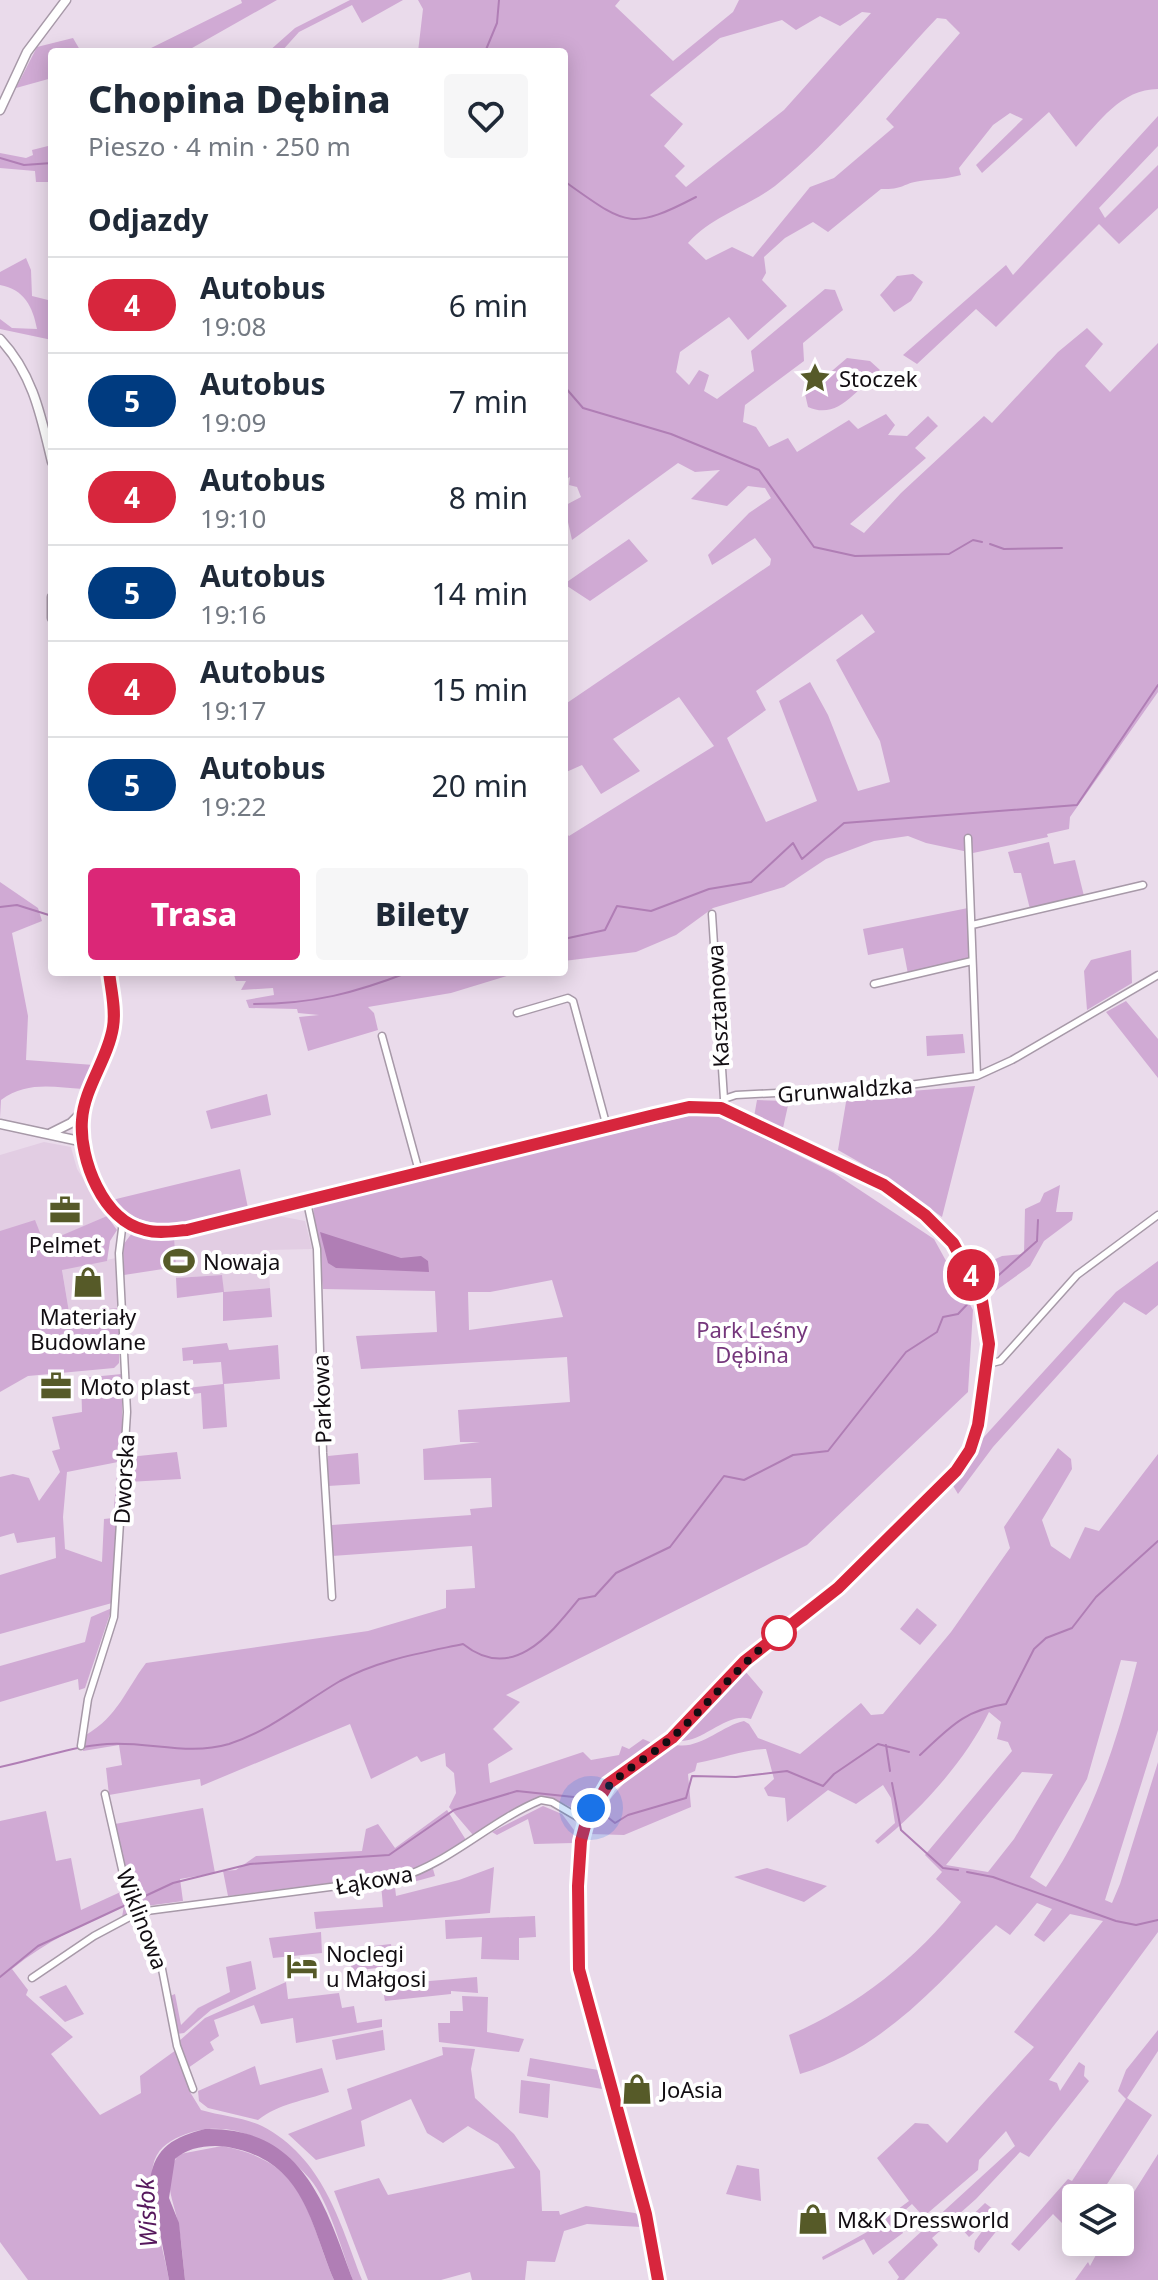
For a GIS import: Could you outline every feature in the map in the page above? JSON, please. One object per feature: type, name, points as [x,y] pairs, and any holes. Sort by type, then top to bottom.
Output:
[{"type":"street","points":[[0,110],[27,52],[66,0]]},
{"type":"street","points":[[0,339],[22,365],[33,388],[48,446]]},
{"type":"street","points":[[968,838],[977,1076]]},
{"type":"street","points":[[972,925],[1143,885]]},
{"type":"street","name":"Kasztanowa","points":[[712,914],[722,1104]]},
{"type":"street","points":[[874,984],[972,961]]},
{"type":"street","name":"Grunwaldzka","points":[[722,1104],[736,1095],[894,1087],[977,1076],[1012,1060],[1158,975]]},
{"type":"street","points":[[109,976],[113,1029],[83,1110],[83,1140],[102,1195],[123,1221],[144,1230],[165,1232],[307,1202],[689,1107],[722,1104],[884,1185],[942,1229],[979,1291],[987,1323],[988,1365],[973,1442],[956,1471],[870,1559],[745,1661],[672,1738],[620,1774],[594,1805],[586,1822],[579,1860],[579,1969],[646,2214],[658,2280]]},
{"type":"street","points":[[517,1013],[568,998],[573,1001],[607,1127]]},
{"type":"street","points":[[382,1036],[420,1175]]},
{"type":"street","points":[[54,1133],[83,1110]]},
{"type":"street","points":[[0,1124],[83,1140]]},
{"type":"street","name":"Parkowa","points":[[307,1202],[317,1249],[322,1441],[332,1597]]},
{"type":"street","points":[[988,1365],[1000,1361],[1077,1275],[1158,1215]]},
{"type":"street","name":"Dworska","points":[[81,1746],[88,1699],[114,1617],[126,1453],[119,1253],[123,1221]]},
{"type":"street","name":"Wiklinowa","points":[[105,1794],[135,1905],[165,1977],[176,2040],[193,2089]]},
{"type":"street","name":"Łąkowa","points":[[135,1905],[399,1878],[429,1869],[471,1839],[541,1800],[552,1802],[586,1822]]},
{"type":"street","points":[[32,1978],[135,1905]]},
{"type":"shaded area","points":[[44,1142],[71,1147],[77,1169],[107,1216],[44,1244],[0,1231],[0,1155]]},
{"type":"shaded area","points":[[279,1216],[305,1221],[312,1249],[268,1250],[270,1288],[223,1292],[222,1275],[176,1278],[174,1236]]},
{"type":"shaded area","points":[[320,1232],[401,1258],[421,1256],[428,1261],[429,1272],[336,1268],[328,1263]]},
{"type":"shaded area","points":[[116,1258],[119,1308],[69,1312],[62,1269]]},
{"type":"shaded area","points":[[205,2129],[238,2132],[266,2141],[288,2156],[320,2198],[353,2280],[334,2280],[310,2215],[288,2179],[273,2165],[253,2154],[214,2146],[193,2149],[175,2159],[169,2198],[179,2223],[185,2280],[169,2280],[150,2180],[156,2159],[168,2145]]},
{"type":"green space","points":[[241,0],[277,0],[192,48],[151,48],[242,3]]},
{"type":"green space","points":[[350,0],[403,0],[362,23],[352,5],[299,32],[285,48],[272,48],[295,28]]},
{"type":"green space","points":[[418,0],[620,0],[615,6],[673,61],[733,12],[739,0],[1158,0],[1158,89],[1145,90],[1122,101],[1076,147],[1049,112],[982,173],[976,165],[1023,119],[1010,113],[993,125],[959,168],[961,175],[881,189],[828,232],[813,222],[785,238],[764,257],[766,273],[762,280],[787,306],[748,340],[729,317],[680,352],[676,372],[689,385],[699,370],[709,375],[704,391],[717,399],[754,371],[751,351],[825,289],[835,290],[843,310],[803,343],[804,361],[745,405],[743,422],[756,427],[769,447],[788,438],[797,452],[849,420],[858,429],[886,414],[895,425],[888,435],[907,436],[928,416],[938,426],[915,448],[926,458],[850,524],[864,533],[901,493],[984,416],[992,423],[1058,352],[1087,328],[1103,344],[1085,366],[1110,392],[1158,343],[1158,692],[1070,817],[1069,829],[1047,834],[1048,837],[973,853],[908,836],[874,841],[826,859],[784,887],[713,908],[676,935],[636,952],[568,960],[568,835],[714,746],[679,697],[613,739],[640,771],[601,794],[582,765],[568,771],[568,702],[770,565],[771,559],[755,538],[712,565],[708,555],[749,513],[771,498],[765,488],[748,486],[727,506],[691,499],[720,470],[695,472],[678,463],[572,540],[568,504],[581,497],[577,487],[569,485],[568,478],[568,48],[418,48],[423,9]],"holes":[[[862,12],[871,13],[784,110],[686,187],[675,176],[685,166],[664,146],[683,124],[650,95],[720,38],[782,20],[796,30],[820,16],[840,26]],[[937,18],[946,19],[960,33],[886,119],[894,127],[834,178],[810,187],[753,257],[732,247],[706,260],[688,243],[708,226],[775,186],[797,167],[839,127]],[[862,614],[875,632],[836,660],[880,741],[890,782],[858,791],[828,715],[810,682],[779,701],[817,801],[766,822],[727,738],[766,710],[756,691]]]},
{"type":"green space","points":[[73,38],[79,48],[48,48],[48,79],[16,88],[37,47]]},
{"type":"green space","points":[[1158,116],[1158,146],[1099,208],[1105,218],[1158,165],[1158,208],[1119,244],[1099,224],[996,327],[976,309],[917,364],[903,355],[1006,265],[1013,275]]},
{"type":"green space","points":[[48,146],[48,182],[36,182],[35,171],[0,168],[0,153],[26,158],[33,155],[32,150]]},
{"type":"green space","points":[[26,258],[31,270],[32,296],[48,300],[48,339],[0,329],[0,319],[12,328],[37,329],[26,300],[15,290],[0,285],[0,272]]},
{"type":"green space","points":[[913,274],[923,282],[911,301],[894,312],[880,295],[897,276]]},
{"type":"green space","points":[[847,358],[870,361],[880,370],[838,406],[829,410],[808,407],[805,394]]},
{"type":"green space","points":[[629,539],[648,561],[590,601],[568,587],[568,581]]},
{"type":"green space","points":[[1049,842],[1054,864],[1075,860],[1084,896],[1030,909],[1021,873],[1014,873],[1008,852]]},
{"type":"green space","points":[[0,882],[38,908],[42,921],[12,933],[28,1016],[26,1060],[94,1065],[83,1089],[40,1087],[11,1094],[1,1100],[0,1118]]},
{"type":"green space","points":[[968,908],[969,959],[908,974],[903,948],[868,955],[863,929]]},
{"type":"green space","points":[[1131,950],[1132,983],[1087,1010],[1084,971],[1091,960]]},
{"type":"green space","points":[[234,976],[507,976],[451,993],[368,1007],[374,1013],[378,1030],[308,1051],[299,1017],[319,1015],[298,1013],[297,1009],[249,1008],[246,1000],[274,995],[273,988],[241,990],[246,981],[236,981]]},
{"type":"green space","points":[[1126,1001],[1158,1039],[1158,1078],[1106,1012]]},
{"type":"green space","points":[[963,1034],[965,1053],[927,1056],[926,1036]]},
{"type":"green space","points":[[975,1086],[942,1217],[887,1178],[838,1150],[847,1096]]},
{"type":"green space","points":[[267,1094],[271,1115],[211,1129],[206,1111]]},
{"type":"green space","points":[[757,1100],[789,1101],[783,1128],[754,1117]]},
{"type":"green space","name":"Park Leśny Dębina","points":[[701,1113],[716,1114],[834,1173],[934,1239],[973,1310],[968,1392],[807,1545],[506,1695],[520,1702],[493,1729],[513,1749],[488,1764],[490,1783],[583,1752],[591,1760],[619,1755],[622,1746],[629,1749],[643,1739],[650,1742],[652,1747],[619,1768],[596,1790],[581,1812],[560,1802],[535,1799],[473,1835],[449,1807],[456,1793],[454,1773],[446,1766],[445,1753],[421,1762],[417,1756],[371,1779],[350,1724],[201,1786],[200,1779],[109,1795],[106,1768],[122,1765],[119,1745],[83,1751],[86,1735],[114,1711],[146,1663],[368,1631],[446,1608],[446,1590],[475,1588],[472,1546],[332,1556],[332,1525],[471,1515],[470,1509],[492,1507],[491,1478],[424,1480],[423,1449],[480,1442],[460,1442],[458,1410],[570,1402],[567,1357],[361,1369],[356,1336],[437,1332],[435,1291],[323,1289],[313,1205]],"holes":[[[552,1280],[563,1317],[469,1330],[468,1292],[490,1292]]]},
{"type":"green space","points":[[240,1169],[248,1208],[211,1218],[160,1224],[128,1213],[112,1200]]},
{"type":"green space","points":[[1060,1185],[1056,1212],[1073,1212],[1072,1220],[1044,1241],[1030,1266],[987,1297],[976,1268],[1002,1256],[1024,1254],[1025,1209],[1040,1202],[1044,1193]]},
{"type":"green space","points":[[107,1216],[117,1230],[110,1241],[107,1261],[62,1270],[69,1312],[119,1308],[119,1363],[114,1368],[28,1376],[0,1392],[0,1231],[35,1220],[44,1243]]},
{"type":"green space","points":[[132,1233],[155,1238],[174,1236],[176,1267],[124,1275],[123,1245]]},
{"type":"green space","points":[[1158,1261],[1158,1305],[1146,1315],[1124,1302],[993,1447],[958,1494],[952,1484],[967,1467],[983,1438],[1116,1292]]},
{"type":"green space","points":[[222,1275],[224,1292],[270,1288],[272,1317],[223,1321],[223,1292],[177,1298],[176,1278]]},
{"type":"green space","points":[[227,1343],[229,1350],[278,1345],[280,1379],[224,1384],[227,1427],[203,1429],[201,1393],[178,1396],[178,1389],[223,1384],[221,1362],[193,1364],[193,1360],[183,1361],[182,1348]]},
{"type":"green space","points":[[122,1374],[122,1461],[112,1603],[0,1634],[0,1575],[56,1558],[55,1537],[17,1543],[14,1533],[0,1537],[0,1477],[13,1474],[29,1478],[39,1501],[60,1472],[52,1451],[60,1449],[52,1417],[82,1412],[81,1378]],"holes":[[[118,1462],[113,1518],[104,1519],[102,1562],[65,1549],[63,1517],[67,1472]]]},
{"type":"green space","points":[[1058,1448],[1071,1459],[1072,1469],[1042,1520],[1051,1546],[1070,1559],[1085,1527],[1099,1531],[1158,1454],[1158,1730],[1105,1900],[1112,1903],[1120,1884],[1158,1762],[1158,1932],[1049,2080],[1057,2083],[1060,2091],[1079,2062],[1085,2066],[1084,2076],[1089,2081],[1029,2157],[1020,2152],[976,2199],[932,2238],[938,2245],[904,2280],[897,2280],[899,2277],[888,2262],[1015,2146],[1006,2131],[979,2160],[978,2170],[929,2212],[923,2216],[912,2204],[897,2217],[903,2233],[873,2255],[864,2239],[823,2260],[822,2257],[867,2232],[909,2201],[877,2158],[915,2123],[928,2124],[947,2143],[1034,2047],[1014,2032],[1103,1921],[1070,1914],[1044,1942],[1034,1935],[1052,1909],[1037,1903],[1010,1935],[996,1925],[930,1993],[883,2032],[830,2063],[800,2074],[789,2035],[838,2011],[883,1980],[925,1943],[961,1902],[936,1879],[942,1872],[925,1855],[1012,1751],[1008,1742],[997,1739],[1001,1722],[989,1712],[968,1748],[941,1783],[911,1816],[878,1844],[875,1841],[895,1823],[891,1798],[883,1785],[856,1804],[828,1790],[787,1822],[785,1798],[768,1796],[764,1788],[774,1779],[766,1749],[697,1763],[695,1771],[688,1774],[691,1807],[624,1835],[590,1834],[605,1806],[624,1783],[673,1744],[682,1746],[700,1742],[744,1721],[758,1738],[800,1754],[861,1703],[871,1715],[883,1714],[951,1632],[1010,1548],[1004,1527]],"holes":[[[1121,1660],[1137,1662],[1112,1750],[1077,1834],[1046,1887],[1030,1877],[1087,1779]],[[1022,1772],[1053,1774],[1014,1839],[988,1872],[946,1865]]]},
{"type":"green space","points":[[177,1452],[181,1479],[128,1482],[129,1457]]},
{"type":"green space","points":[[358,1453],[360,1484],[328,1486],[328,1456]]},
{"type":"green space","points":[[112,1608],[85,1688],[79,1690],[78,1679],[0,1702],[0,1666],[85,1642],[91,1617]]},
{"type":"green space","points":[[917,1608],[937,1625],[920,1645],[900,1629]]},
{"type":"green space","points":[[745,1671],[763,1692],[751,1719],[733,1719],[697,1737],[678,1741]]},
{"type":"green space","points":[[543,1806],[562,1814],[574,1830],[573,1843],[534,1844],[528,1819],[497,1835],[492,1832]]},
{"type":"green space","points":[[203,1808],[215,1873],[180,1879],[183,1901],[139,1907],[132,1888],[135,1877],[125,1872],[115,1824]]},
{"type":"green space","points":[[447,1810],[466,1840],[408,1873],[228,1896],[223,1871],[236,1870],[256,1856],[362,1851],[366,1829],[378,1824],[395,1848]]},
{"type":"green space","points":[[46,1811],[56,1861],[71,1858],[81,1910],[125,1890],[133,1910],[122,1917],[124,1906],[80,1926],[12,1969],[28,1990],[26,1995],[73,2037],[51,2054],[100,2115],[141,2093],[140,2076],[176,2050],[190,2092],[201,2110],[262,2126],[283,2139],[300,2155],[326,2192],[362,2280],[353,2280],[323,2200],[310,2179],[268,2144],[252,2136],[217,2129],[199,2130],[176,2138],[163,2147],[154,2160],[152,2191],[169,2280],[28,2280],[0,2242],[0,1821]]},
{"type":"green space","points":[[494,1867],[490,1913],[316,1929],[314,1912],[383,1907],[381,1884],[433,1869],[435,1876],[395,1887],[396,1896],[459,1880]]},
{"type":"green space","points":[[767,1868],[827,1886],[804,1902],[734,1877]]},
{"type":"green space","points":[[535,1916],[536,1937],[519,1938],[519,1960],[481,1959],[482,1937],[446,1939],[445,1920]]},
{"type":"green space","points":[[321,1932],[322,1953],[273,1958],[269,1938]]},
{"type":"green space","points":[[391,1944],[394,1966],[352,1971],[348,1949]]},
{"type":"green space","points":[[251,1961],[256,1989],[211,2010],[184,2033],[177,2034],[170,1996],[175,1994],[181,2025],[198,2008],[230,1992],[226,1967]]},
{"type":"green space","points":[[477,1977],[478,1993],[451,1991],[451,1994],[385,2001],[382,1985]]},
{"type":"green space","points":[[286,1982],[288,1999],[339,1993],[342,2008],[354,2006],[357,2023],[382,2019],[382,2027],[296,2043],[293,2018],[261,2024],[254,2005],[214,2020],[219,2036],[210,2042],[214,2050],[188,2068],[178,2042],[205,2018]]},
{"type":"green space","points":[[66,1985],[84,2014],[65,2022],[39,1997]]},
{"type":"green space","points":[[462,1996],[488,1997],[487,2032],[524,2039],[519,2052],[439,2042],[438,2023],[450,2023],[450,2011],[463,2011]]},
{"type":"green space","points":[[383,2030],[385,2050],[336,2060],[332,2040]]},
{"type":"green space","points":[[1158,2030],[1158,2051],[1127,2098],[1152,2115],[1107,2184],[1064,2184],[1068,2179],[1072,2181],[1126,2099],[1118,2091],[1126,2070]]},
{"type":"green space","points":[[442,2047],[475,2049],[471,2069],[475,2098],[514,2134],[540,2171],[542,2211],[559,2211],[560,2215],[586,2206],[635,2213],[641,2216],[644,2231],[641,2227],[587,2224],[564,2231],[555,2262],[527,2261],[525,2280],[472,2280],[470,2272],[441,2280],[368,2280],[334,2191],[379,2178],[388,2195],[515,2168],[498,2144],[468,2126],[443,2143],[427,2133],[411,2099],[361,2121],[365,2146],[316,2160],[288,2134],[352,2109],[347,2089],[443,2055]]},
{"type":"green space","points":[[530,2058],[598,2070],[602,2089],[527,2076]]},
{"type":"green space","points":[[255,2066],[260,2085],[322,2068],[329,2092],[284,2106],[258,2120],[208,2108],[199,2101],[198,2091]]},
{"type":"green space","points":[[521,2080],[550,2084],[548,2118],[519,2113]]},
{"type":"green space","points":[[222,2146],[271,2164],[287,2178],[309,2212],[334,2280],[185,2280],[179,2228],[170,2191],[170,2172],[180,2154]]},
{"type":"green space","points":[[1158,2154],[1158,2280],[1075,2280],[1095,2256],[1134,2256],[1134,2192]]},
{"type":"green space","points":[[737,2165],[759,2169],[761,2201],[726,2194]]},
{"type":"green space","points":[[1062,2186],[1062,2223],[1053,2214],[1019,2251],[1011,2244]]},
{"type":"green space","points":[[985,2203],[1006,2219],[979,2253],[974,2249],[975,2241],[996,2212],[969,2237],[960,2227]]},
{"type":"waterway","points":[[487,48],[497,23],[499,0]]},
{"type":"waterway","points":[[0,158],[24,165],[48,163]]},
{"type":"waterway","points":[[568,184],[601,207],[628,218],[656,215],[696,197]]},
{"type":"waterway","points":[[568,391],[583,408],[671,434],[759,470],[814,547],[855,556],[949,554],[973,540],[982,542]]},
{"type":"waterway","points":[[990,544],[1004,549],[1062,548]]},
{"type":"waterway","points":[[568,938],[605,930],[617,906],[651,911],[709,889],[751,882],[793,843],[802,859],[844,823],[1077,805],[1158,685]]},
{"type":"waterway","points":[[0,907],[17,905],[48,915]]},
{"type":"waterway","points":[[254,1004],[333,996],[398,976]]},
{"type":"waterway","points":[[982,1290],[1037,1241],[1038,1220]]},
{"type":"waterway","points":[[0,1767],[94,1745],[198,1749],[229,1744],[273,1724],[340,1681],[385,1662],[463,1644],[481,1655],[498,1659],[528,1650],[542,1640],[579,1599],[595,1596],[616,1573],[670,1547],[724,1476],[744,1480],[793,1455],[828,1451],[906,1352],[937,1332],[943,1317],[958,1314],[977,1294]]},
{"type":"waterway","points":[[920,1755],[968,1715],[1006,1704],[1034,1649],[1046,1638],[1072,1628],[1096,1597],[1158,1541]]},
{"type":"waterway","points":[[596,1808],[615,1823],[628,1815],[686,1798],[692,1776],[736,1777],[787,1771],[823,1786],[834,1774],[878,1744],[909,1752]]},
{"type":"waterway","points":[[886,1745],[890,1771]]},
{"type":"waterway","points":[[892,1783],[901,1830],[943,1868],[958,1870]]},
{"type":"waterway","points":[[0,1977],[38,1946],[173,1883],[250,1864],[389,1855],[454,1810],[517,1791],[583,1798],[591,1804]]},
{"type":"waterway","points":[[967,1872],[993,1877],[1116,1921],[1136,1925],[1158,1920]]},
{"type":"bus line","name":"4","points":[[109,976],[113,1029],[83,1110],[83,1137],[87,1159],[102,1195],[123,1221],[144,1230],[187,1230],[654,1115],[707,1105],[740,1116],[884,1185],[942,1229],[981,1294],[987,1323],[989,1366],[973,1442],[956,1471],[838,1588],[745,1661],[672,1738],[608,1784],[591,1808],[586,1822],[581,1841],[578,1886],[579,1969],[601,2060],[646,2214],[658,2280]]},
{"type":"place","name":"Stoczek","points":[[815,378]]},
{"type":"place","name":"Pelmet","points":[[65,1210]]},
{"type":"place","name":"Nowaja","points":[[179,1261]]},
{"type":"place","name":"Materiały Budowlane","points":[[88,1282]]},
{"type":"place","name":"Moto plast","points":[[56,1386]]},
{"type":"place","name":"Noclegi u Małgosi","points":[[302,1966]]},
{"type":"place","name":"JoAsia","points":[[637,2089]]},
{"type":"place","name":"M&K Dressworld","points":[[813,2219]]},
{"type":"route","points":[[591,1808],[608,1784],[672,1738],[745,1661],[787,1627],[779,1633]]},
{"type":"water label","name":"Wisłok","points":[[146,2213]]}]
